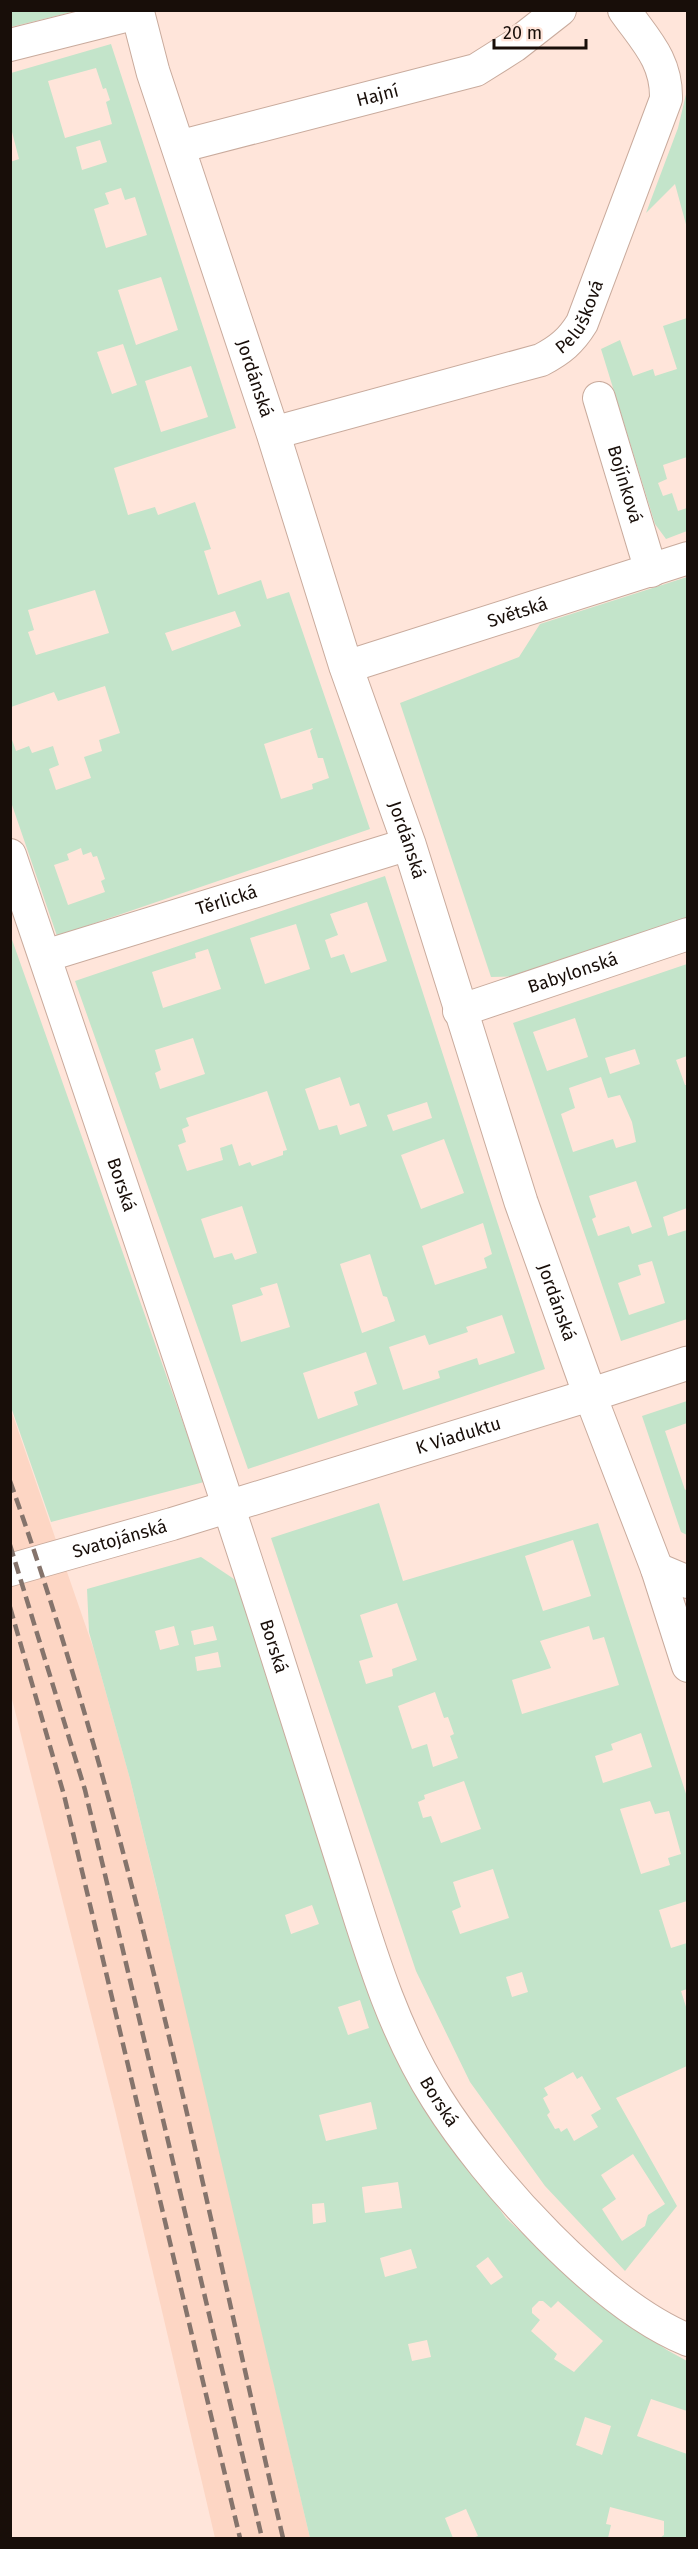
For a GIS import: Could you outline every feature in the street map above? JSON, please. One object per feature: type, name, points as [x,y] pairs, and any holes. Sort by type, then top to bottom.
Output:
[{"type":"street","name":"Hajní","points":[[178,147],[476,70],[514,46],[560,10]]},
{"type":"street","name":"Pelušková","points":[[273,433],[541,360],[558,351],[571,340],[582,324],[666,99],[666,81],[662,63],[624,10]]},
{"type":"street","name":"Jordánská","points":[[137,12],[178,147],[273,433],[346,668],[409,844],[459,1011],[521,1202],[590,1395],[657,1569],[687,1666]]},
{"type":"street","points":[[10,45],[137,12]]},
{"type":"street","name":"Bojínková","points":[[598,398],[651,571]]},
{"type":"street","name":"Světská","points":[[346,668],[687,558]]},
{"type":"street","name":"Těrlická","points":[[45,956],[409,844]]},
{"type":"street","name":"Borská","points":[[10,855],[229,1507],[384,1995],[436,2098],[496,2178],[559,2247],[634,2308],[671,2333],[687,2340]]},
{"type":"street","name":"Babylonská","points":[[459,1011],[687,934]]},
{"type":"street","name":"K Viaduktu","points":[[229,1507],[687,1363]]},
{"type":"street","name":"Svatojánská","points":[[10,1570],[229,1507]]},
{"type":"street","points":[[657,1569],[687,1582]]},
{"type":"shaded area","points":[[10,1407],[94,1650],[130,1779],[205,2087],[310,2538],[215,2538],[115,2110],[11,1695]]},
{"type":"green space","points":[[11,10],[76,10],[76,11],[11,27]]},
{"type":"green space","points":[[111,44],[236,428],[114,468],[128,515],[155,507],[158,515],[195,502],[211,549],[204,551],[218,595],[261,580],[267,599],[289,592],[370,829],[57,936],[11,802],[11,737],[16,751],[29,746],[32,753],[53,746],[59,765],[49,769],[56,790],[91,778],[84,757],[102,751],[99,740],[120,733],[105,686],[58,701],[54,692],[11,707],[10,162],[19,159],[11,128],[11,73]],"holes":[[[96,68],[103,89],[106,88],[110,100],[106,102],[112,124],[65,138],[48,81]],[[100,140],[107,162],[82,170],[76,147]],[[121,188],[125,200],[135,197],[147,235],[106,248],[94,209],[109,204],[105,193]],[[161,277],[178,330],[136,345],[118,290]],[[123,344],[137,385],[112,394],[97,352]],[[191,366],[208,417],[161,432],[145,381]],[[95,590],[109,633],[36,655],[28,632],[34,630],[28,610]],[[235,611],[241,626],[172,651],[165,633]],[[313,728],[310,731],[318,758],[323,758],[329,778],[312,784],[313,789],[281,799],[264,744]],[[81,848],[83,855],[91,852],[93,857],[97,856],[105,879],[101,881],[105,892],[68,905],[54,865],[69,860],[67,854]]]},
{"type":"green space","points":[[687,90],[687,228],[675,184],[646,213],[678,128]]},
{"type":"green space","points":[[687,318],[687,457],[663,465],[667,479],[658,483],[663,496],[672,493],[678,511],[687,508],[687,531],[666,539],[655,524],[601,349],[620,340],[633,376],[653,369],[655,376],[677,369],[663,326]]},
{"type":"green space","points":[[687,577],[687,922],[526,976],[491,977],[400,703],[519,657],[540,624]]},
{"type":"green space","points":[[385,876],[545,1369],[248,1469],[75,981]],"holes":[[[367,902],[387,961],[351,973],[344,954],[331,958],[325,940],[338,935],[330,914]],[[296,924],[310,969],[265,984],[250,938]],[[208,949],[221,989],[163,1008],[152,972],[196,958],[195,953]],[[193,1038],[205,1074],[160,1089],[155,1073],[161,1070],[155,1050]],[[340,1077],[350,1106],[359,1103],[367,1126],[340,1135],[337,1125],[319,1130],[305,1089]],[[267,1091],[287,1150],[283,1151],[283,1155],[252,1166],[250,1162],[239,1166],[232,1144],[220,1148],[223,1160],[187,1171],[178,1145],[186,1142],[182,1129],[189,1126],[186,1118]],[[427,1102],[432,1118],[393,1131],[387,1115]],[[444,1139],[464,1193],[421,1209],[401,1155]],[[242,1206],[257,1253],[235,1260],[232,1253],[214,1258],[201,1219]],[[483,1223],[492,1254],[484,1258],[487,1268],[435,1285],[422,1246]],[[370,1254],[383,1296],[387,1297],[395,1321],[362,1333],[340,1264]],[[277,1283],[290,1327],[241,1342],[232,1305],[263,1295],[260,1288]],[[502,1315],[515,1353],[479,1365],[477,1358],[438,1371],[440,1378],[403,1390],[389,1347],[425,1335],[429,1345],[468,1332],[466,1327]],[[366,1352],[377,1384],[354,1392],[358,1405],[318,1419],[303,1373]]]},
{"type":"green space","points":[[10,934],[204,1482],[51,1522],[11,1407]]},
{"type":"green space","points":[[687,964],[687,1056],[676,1060],[685,1085],[687,1085],[687,1208],[663,1217],[668,1236],[687,1230],[687,1319],[621,1341],[513,1023]],"holes":[[[575,1018],[588,1057],[547,1071],[533,1032]],[[635,1049],[640,1064],[610,1074],[605,1058]],[[601,1077],[608,1098],[620,1095],[632,1122],[636,1142],[616,1148],[613,1139],[573,1152],[561,1114],[575,1108],[569,1088]],[[636,1181],[652,1227],[632,1234],[629,1226],[598,1236],[592,1219],[596,1217],[589,1196]],[[652,1261],[665,1303],[629,1315],[618,1283],[641,1275],[638,1265]]]},
{"type":"green space","points":[[687,1401],[687,1423],[665,1431],[685,1490],[687,1489],[687,1535],[681,1532],[642,1416]]},
{"type":"green space","points":[[379,1503],[403,1581],[598,1523],[687,1797],[687,1901],[659,1910],[671,1948],[687,1943],[687,1989],[681,1991],[687,2010],[687,2066],[616,2098],[677,2206],[625,2271],[545,2186],[470,2082],[416,1971],[271,1538]],"holes":[[[573,1540],[591,1596],[543,1611],[525,1556]],[[397,1603],[417,1660],[392,1669],[393,1676],[366,1684],[359,1661],[373,1657],[360,1615]],[[589,1626],[593,1640],[604,1637],[619,1685],[522,1714],[512,1680],[551,1668],[540,1641]],[[435,1692],[444,1718],[448,1717],[454,1734],[450,1736],[458,1758],[433,1767],[427,1744],[412,1749],[398,1706]],[[641,1733],[652,1767],[603,1783],[595,1756],[613,1750],[611,1744]],[[464,1781],[481,1829],[441,1843],[431,1816],[423,1818],[418,1802],[425,1799],[424,1795]],[[650,1801],[655,1814],[669,1811],[681,1854],[668,1858],[670,1865],[641,1874],[620,1809]],[[493,1869],[509,1918],[460,1934],[452,1911],[461,1907],[453,1882]],[[522,1972],[528,1992],[512,1997],[506,1977]],[[573,2072],[577,2079],[582,2076],[601,2109],[591,2115],[598,2127],[574,2141],[567,2128],[561,2132],[559,2128],[555,2129],[547,2115],[550,2112],[543,2098],[548,2095],[544,2088]],[[633,2154],[665,2204],[648,2215],[645,2226],[622,2241],[602,2209],[616,2199],[601,2175]]]},
{"type":"green space","points":[[201,1557],[240,1583],[438,2125],[506,2218],[592,2299],[687,2361],[687,2411],[651,2399],[637,2436],[687,2454],[687,2538],[660,2538],[664,2535],[664,2521],[610,2507],[606,2524],[611,2525],[608,2538],[472,2538],[478,2536],[466,2509],[445,2518],[453,2538],[310,2538],[157,1889],[130,1779],[89,1632],[87,1589]],"holes":[[[174,1626],[179,1645],[160,1650],[155,1631]],[[213,1626],[217,1640],[194,1645],[191,1631]],[[218,1652],[221,1667],[197,1671],[195,1657]],[[312,1905],[319,1924],[291,1934],[285,1915]],[[360,2000],[369,2028],[348,2035],[338,2007]],[[371,2102],[377,2129],[326,2141],[319,2115]],[[398,2182],[402,2208],[365,2213],[362,2187]],[[324,2203],[326,2222],[313,2224],[312,2204]],[[411,2249],[417,2268],[385,2277],[380,2258]],[[488,2257],[503,2277],[491,2285],[476,2266]],[[539,2301],[543,2301],[551,2308],[558,2301],[603,2341],[574,2372],[554,2359],[557,2354],[531,2331],[540,2320],[532,2313],[532,2308]],[[427,2340],[431,2357],[412,2361],[408,2344]],[[585,2417],[611,2426],[602,2455],[576,2445]]]},
{"type":"railway","points":[[10,1481],[93,1741],[128,1873],[162,2005],[283,2538]]},
{"type":"railway","points":[[10,1545],[85,1790],[262,2538]]},
{"type":"railway","points":[[10,1607],[64,1795],[240,2538]]}]
